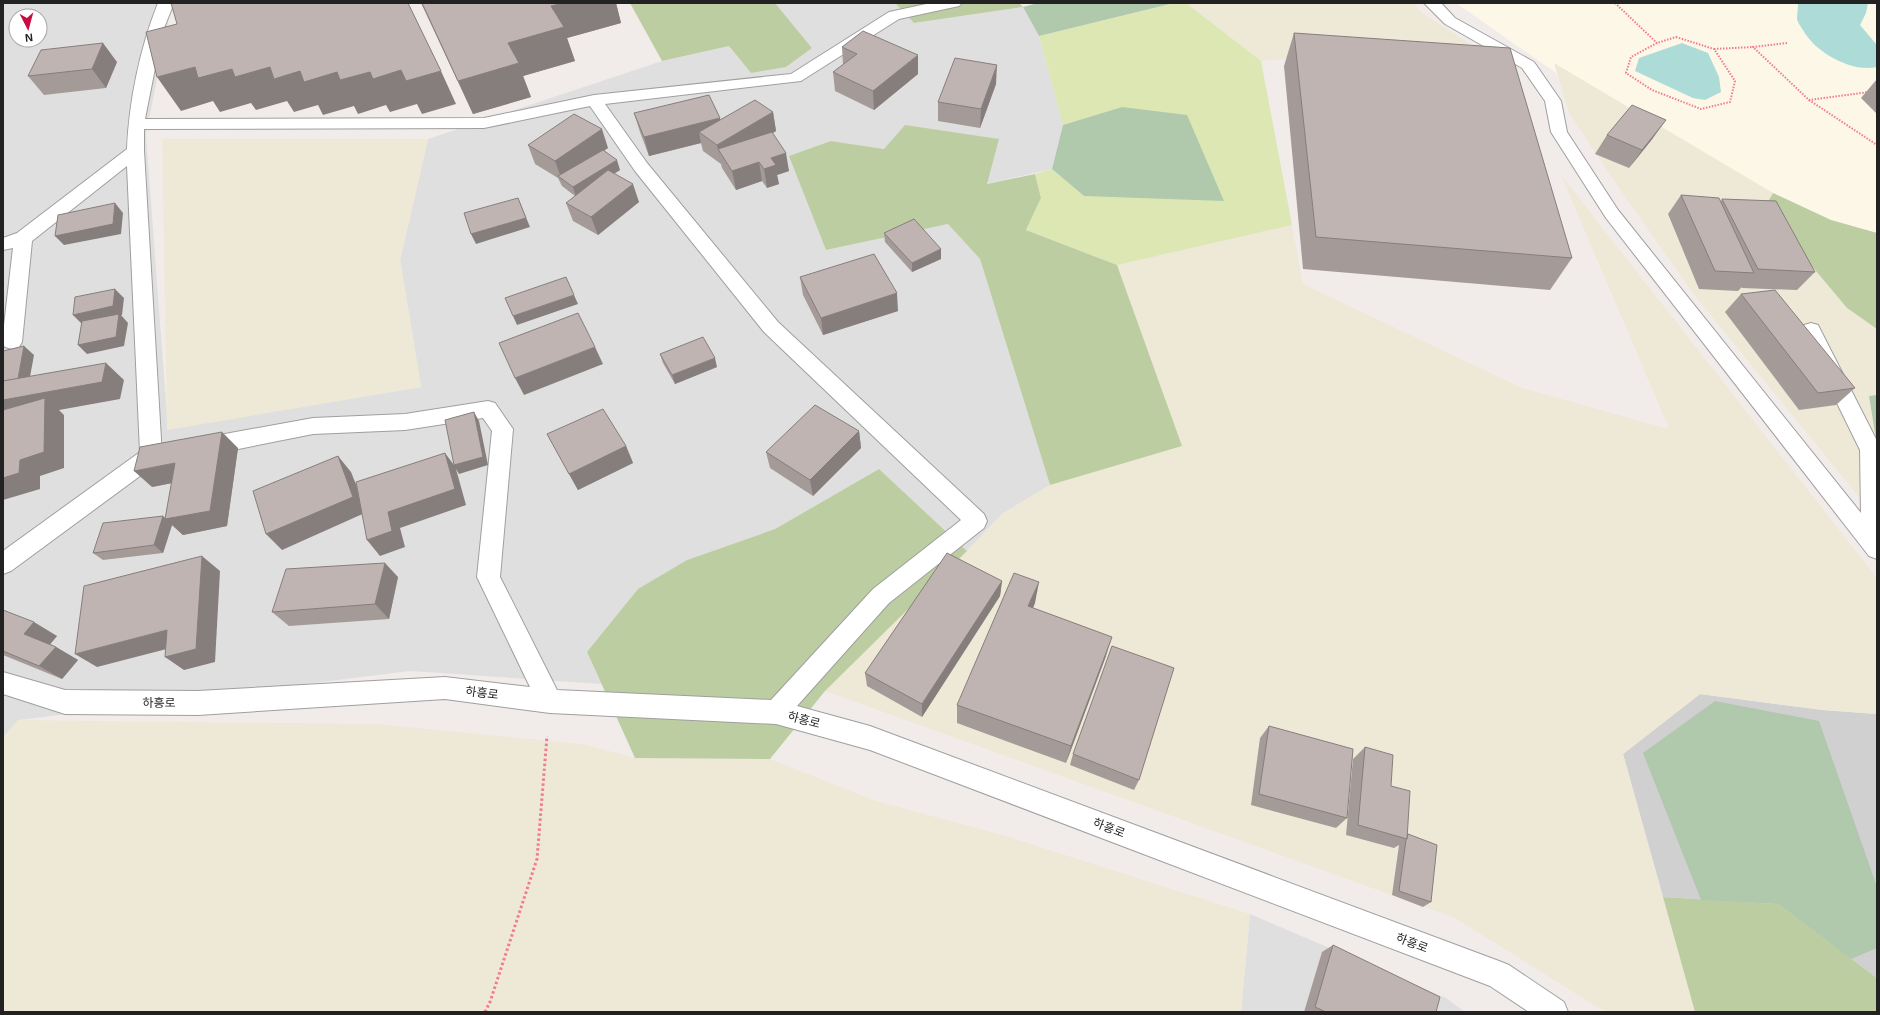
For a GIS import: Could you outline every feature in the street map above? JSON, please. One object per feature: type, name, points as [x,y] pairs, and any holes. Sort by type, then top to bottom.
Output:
[{"type":"street","points":[[151,456],[135,151],[136,124],[154,33],[166,3]]},
{"type":"street","points":[[136,124],[484,123],[594,100],[795,78],[894,15],[954,3]]},
{"type":"street","points":[[1432,3],[1450,21],[1528,65],[1553,101],[1559,132],[1612,214],[1875,546]]},
{"type":"street","points":[[1463,48],[1485,41]]},
{"type":"street","points":[[594,100],[641,167],[771,327],[976,521],[881,596],[776,712]]},
{"type":"street","points":[[3,244],[23,238],[135,151]]},
{"type":"street","points":[[12,342],[23,238]]},
{"type":"street","points":[[1810,330],[1871,450],[1875,546]]},
{"type":"street","points":[[3,564],[151,456],[313,426],[405,422],[488,409],[503,429],[488,578],[550,701]]},
{"type":"street","name":"하흥로","points":[[3,683],[65,702],[198,703],[445,688],[550,701],[776,712],[870,738],[1499,975],[1554,1012]]},
{"type":"path","points":[[1615,3],[1657,43]]},
{"type":"path","points":[[1714,49],[1735,81],[1730,102],[1701,109],[1652,90],[1626,73],[1631,57],[1657,43],[1676,37],[1714,49],[1787,43]]},
{"type":"path","points":[[1753,46],[1809,100],[1877,145]]},
{"type":"path","points":[[1809,100],[1869,92]]},
{"type":"path","points":[[485,1012],[490,1002],[537,859],[550,701]]},
{"type":"shaded area","points":[[3,3],[172,3],[146,135],[168,429],[421,387],[400,260],[428,139],[662,61],[729,46],[751,73],[812,48],[775,3],[895,3],[915,23],[1023,7],[1039,36],[1063,125],[1052,169],[986,184],[884,149],[831,141],[826,250],[948,224],[980,259],[1050,485],[1002,514],[967,551],[879,469],[775,529],[687,560],[587,652],[601,684],[410,671],[19,720],[3,737]]},
{"type":"shaded area","points":[[1186,3],[1413,3],[1421,12],[1518,75],[1377,51],[1261,61]]},
{"type":"shaded area","points":[[1456,3],[1877,3],[1877,233],[1831,220],[1773,193],[1559,75]]},
{"type":"shaded area","points":[[1554,63],[1773,193],[1764,209],[1847,308],[1877,329],[1877,395],[1869,396],[1877,445],[1877,519],[1695,296],[1618,187],[1569,113]]},
{"type":"shaded area","points":[[162,139],[428,139],[400,260],[421,387],[167,430]]},
{"type":"shaded area","points":[[1561,175],[1877,578],[1877,714],[1823,710],[1700,694],[1623,754],[1695,1012],[1605,1012],[1455,918],[825,691],[882,630],[967,551],[1002,514],[1050,485],[1181,446],[1117,265],[1292,225],[1303,284],[1522,388],[1669,429]]},
{"type":"shaded area","points":[[1700,694],[1823,710],[1877,714],[1877,978],[1778,904],[1663,897],[1623,754]]},
{"type":"shaded area","points":[[18,720],[378,724],[583,744],[635,758],[770,759],[876,801],[1003,835],[1250,914],[1241,1012],[3,1012],[3,737]]},
{"type":"shaded area","points":[[1250,914],[1446,998],[1465,1012],[1241,1012]]},
{"type":"green space","points":[[630,3],[775,3],[812,48],[786,67],[751,73],[729,46],[662,61]]},
{"type":"green space","points":[[895,3],[1019,3],[1023,7],[914,23]]},
{"type":"green space","points":[[1038,3],[1174,3],[1039,36],[1023,7]]},
{"type":"green space","points":[[1174,3],[1186,3],[1261,61],[1292,225],[1117,265],[1026,230],[1041,198],[1035,174],[1052,169],[1084,196],[1122,107],[1063,125],[1039,36]]},
{"type":"green space","points":[[1122,107],[1187,115],[1224,201],[1084,196],[1052,169],[1063,125]]},
{"type":"green space","points":[[905,125],[999,139],[987,184],[1035,174],[1041,198],[1026,230],[1117,265],[1182,446],[1050,485],[980,259],[948,224],[826,250],[789,156],[831,141],[884,149]]},
{"type":"green space","points":[[1773,193],[1831,220],[1877,233],[1877,329],[1847,308],[1764,209]]},
{"type":"green space","points":[[1877,395],[1877,445],[1869,396]]},
{"type":"green space","points":[[879,469],[967,551],[825,691],[770,759],[635,758],[587,652],[638,589],[687,560],[775,529]]},
{"type":"green space","points":[[1715,701],[1819,721],[1877,887],[1877,948],[1851,959],[1778,904],[1701,900],[1643,753]]},
{"type":"green space","points":[[1663,897],[1778,904],[1877,978],[1877,1012],[1695,1012]]},
{"type":"water","points":[[1798,3],[1868,3],[1866,13],[1860,25],[1877,45],[1877,67],[1856,67],[1845,64],[1825,53],[1816,46],[1798,22]]},
{"type":"water","points":[[1682,43],[1708,53],[1719,77],[1721,92],[1705,100],[1693,98],[1635,71],[1639,58]]},
{"type":"building","points":[[171,3],[408,3],[441,71],[406,81],[401,70],[373,79],[370,72],[340,80],[337,72],[304,82],[300,71],[274,79],[270,67],[235,77],[232,69],[198,78],[195,67],[157,77],[146,32],[177,24]]},
{"type":"building","points":[[422,3],[563,3],[551,6],[564,27],[508,43],[519,63],[458,81]]},
{"type":"building","points":[[863,31],[918,55],[873,91],[833,72],[857,54],[842,47]]},
{"type":"building","points":[[1294,33],[1510,48],[1572,258],[1316,237]]},
{"type":"building","points":[[103,43],[92,69],[28,76],[41,50]]},
{"type":"building","points":[[955,58],[997,65],[981,109],[938,102]]},
{"type":"building","points":[[709,95],[720,118],[644,137],[634,113]]},
{"type":"building","points":[[755,100],[773,112],[717,145],[699,132]]},
{"type":"building","points":[[1632,105],[1666,120],[1642,150],[1607,135]]},
{"type":"building","points":[[574,114],[602,129],[555,161],[528,145]]},
{"type":"building","points":[[772,132],[786,153],[771,158],[776,165],[764,169],[759,162],[732,171],[718,149]]},
{"type":"building","points":[[603,150],[617,160],[573,187],[558,176]]},
{"type":"building","points":[[608,170],[633,184],[591,217],[566,203]]},
{"type":"building","points":[[1681,195],[1719,198],[1754,273],[1715,271]]},
{"type":"building","points":[[518,198],[526,218],[471,234],[464,213]]},
{"type":"building","points":[[1722,199],[1776,201],[1815,272],[1758,269]]},
{"type":"building","points":[[115,203],[113,224],[55,236],[58,215]]},
{"type":"building","points":[[914,219],[941,249],[912,263],[884,233]]},
{"type":"building","points":[[874,254],[897,293],[821,318],[800,277]]},
{"type":"building","points":[[566,277],[574,295],[513,316],[505,298]]},
{"type":"building","points":[[115,289],[113,306],[73,315],[75,297]]},
{"type":"building","points":[[1775,290],[1855,388],[1818,393],[1741,294]]},
{"type":"building","points":[[578,313],[595,347],[515,378],[499,343]]},
{"type":"building","points":[[119,314],[116,337],[78,345],[82,321]]},
{"type":"building","points":[[703,337],[715,358],[672,375],[660,354]]},
{"type":"building","points":[[24,346],[18,379],[3,381],[3,351]]},
{"type":"building","points":[[106,363],[102,382],[3,400],[3,381]]},
{"type":"building","points":[[45,398],[44,452],[20,460],[19,473],[3,478],[3,410]]},
{"type":"building","points":[[815,405],[859,431],[810,480],[766,452]]},
{"type":"building","points":[[603,409],[626,446],[569,474],[547,434]]},
{"type":"building","points":[[474,412],[483,457],[454,465],[445,420]]},
{"type":"building","points":[[222,432],[210,511],[165,519],[175,463],[134,471],[140,447]]},
{"type":"building","points":[[445,453],[455,489],[388,512],[392,531],[367,540],[356,482]]},
{"type":"building","points":[[338,456],[353,497],[266,534],[253,491]]},
{"type":"building","points":[[163,516],[154,545],[93,553],[103,523]]},
{"type":"building","points":[[947,553],[1002,581],[922,704],[865,673]]},
{"type":"building","points":[[202,556],[196,649],[165,657],[167,630],[75,654],[84,586]]},
{"type":"building","points":[[385,563],[375,604],[272,612],[286,569]]},
{"type":"building","points":[[1014,573],[1039,582],[1028,606],[1112,637],[1071,746],[957,705]]},
{"type":"building","points":[[3,610],[34,622],[24,634],[56,647],[39,666],[3,651]]},
{"type":"building","points":[[1112,646],[1174,668],[1139,780],[1073,754]]},
{"type":"building","points":[[1269,726],[1353,749],[1347,818],[1259,794]]},
{"type":"building","points":[[1365,747],[1393,755],[1391,786],[1410,791],[1407,839],[1358,825]]},
{"type":"building","points":[[1408,834],[1437,845],[1431,902],[1399,891]]},
{"type":"building","points":[[1333,945],[1440,997],[1436,1012],[1326,1012],[1315,1007]]}]
